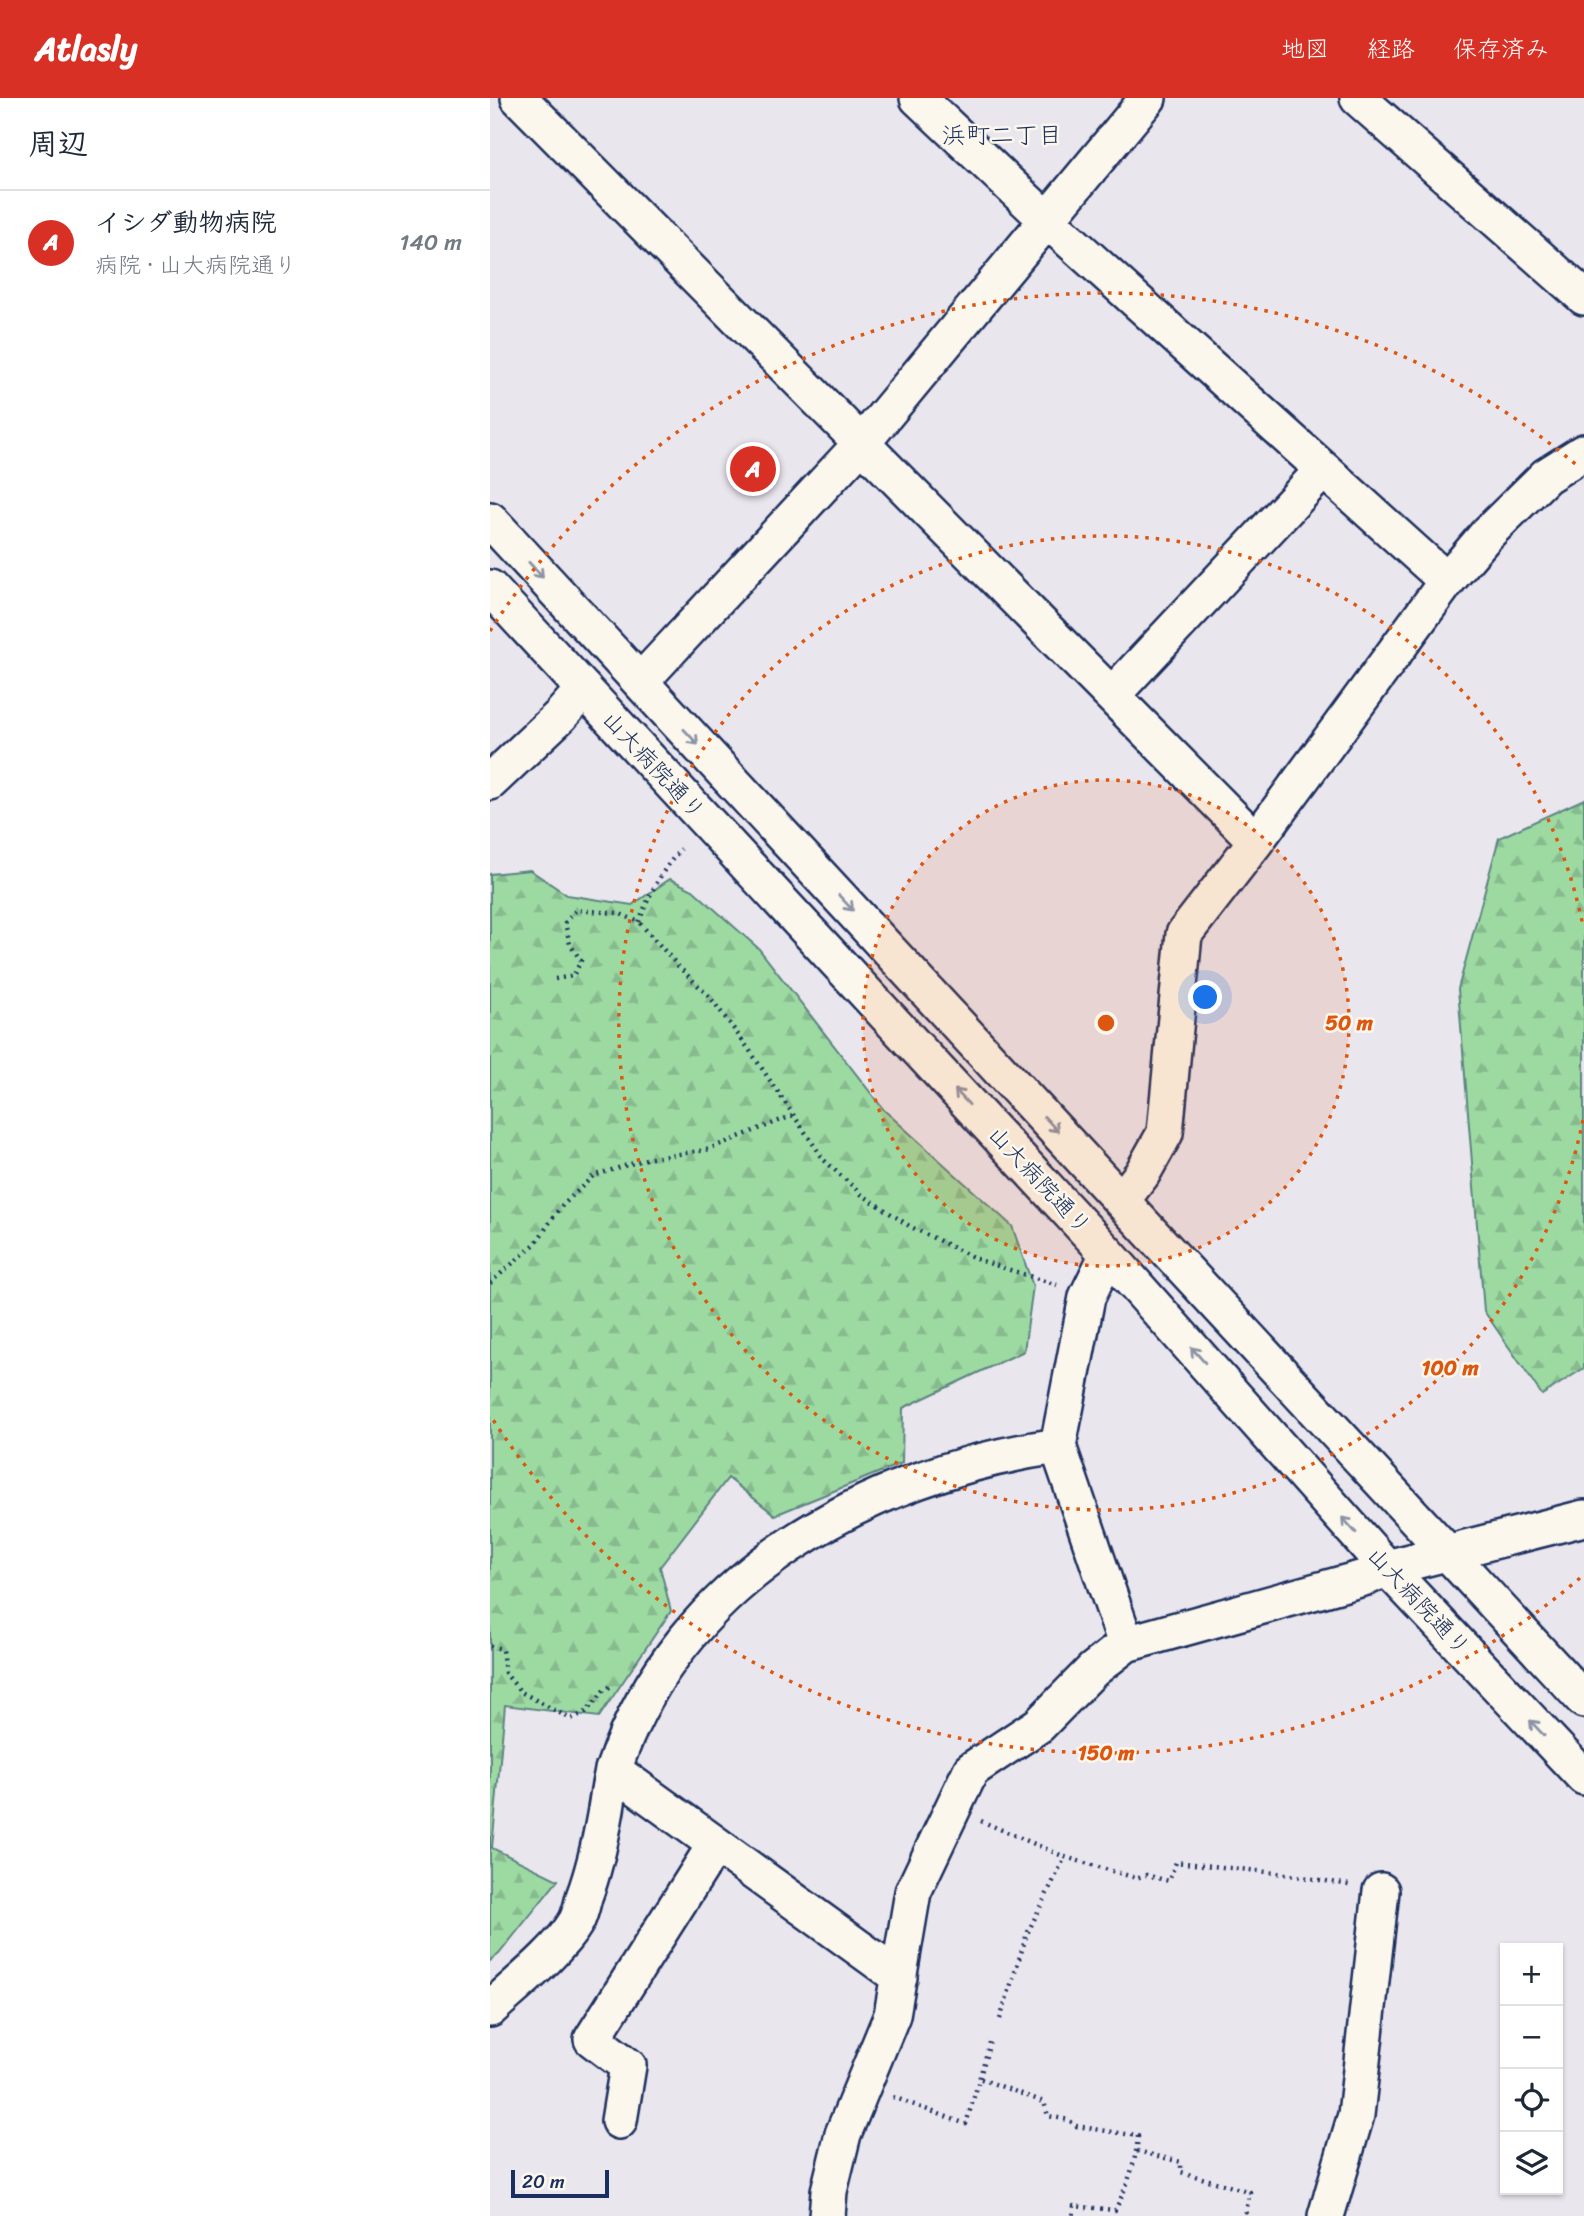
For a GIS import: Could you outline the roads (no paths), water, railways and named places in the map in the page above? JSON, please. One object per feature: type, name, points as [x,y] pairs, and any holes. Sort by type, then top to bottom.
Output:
[{"type":"street","points":[[519,98],[1256,841]]},
{"type":"street","points":[[918,98],[1046,219],[1447,581]]},
{"type":"street","points":[[640,682],[862,443],[1148,98]]},
{"type":"street","points":[[1358,98],[1584,297]]},
{"type":"street","points":[[1122,1200],[1142,1174],[1166,1133],[1184,934],[1256,841],[1447,581],[1487,534],[1546,476],[1584,452]]},
{"type":"street","points":[[1112,695],[1323,470]]},
{"type":"street","name":"山大病院通り","points":[[490,520],[1584,1700]]},
{"type":"street","name":"山大病院通り","points":[[490,588],[1108,1254],[1388,1567],[1584,1777]]},
{"type":"street","points":[[490,782],[584,689]]},
{"type":"street","points":[[1108,1254],[1087,1297],[1058,1446],[1126,1644]]},
{"type":"street","points":[[490,2009],[547,1957],[576,1922],[593,1874],[613,1770],[635,1715],[660,1671],[701,1622],[747,1576],[808,1532],[840,1513],[934,1475],[1008,1453],[1058,1446]]},
{"type":"street","points":[[827,2216],[829,2191],[843,2134],[892,2015],[913,1892],[971,1770],[1039,1725],[1093,1670],[1126,1644],[1367,1577],[1388,1567],[1584,1518]]},
{"type":"street","points":[[613,1770],[899,1977]]},
{"type":"street","points":[[619,2121],[628,2066],[592,2039],[715,1845]]},
{"type":"street","points":[[1326,2216],[1356,2115],[1381,1891]]},
{"type":"place","name":"イシダ動物病院","points":[[753,469]]},
{"type":"district","name":"浜町二丁目","points":[[1002,135]]}]
